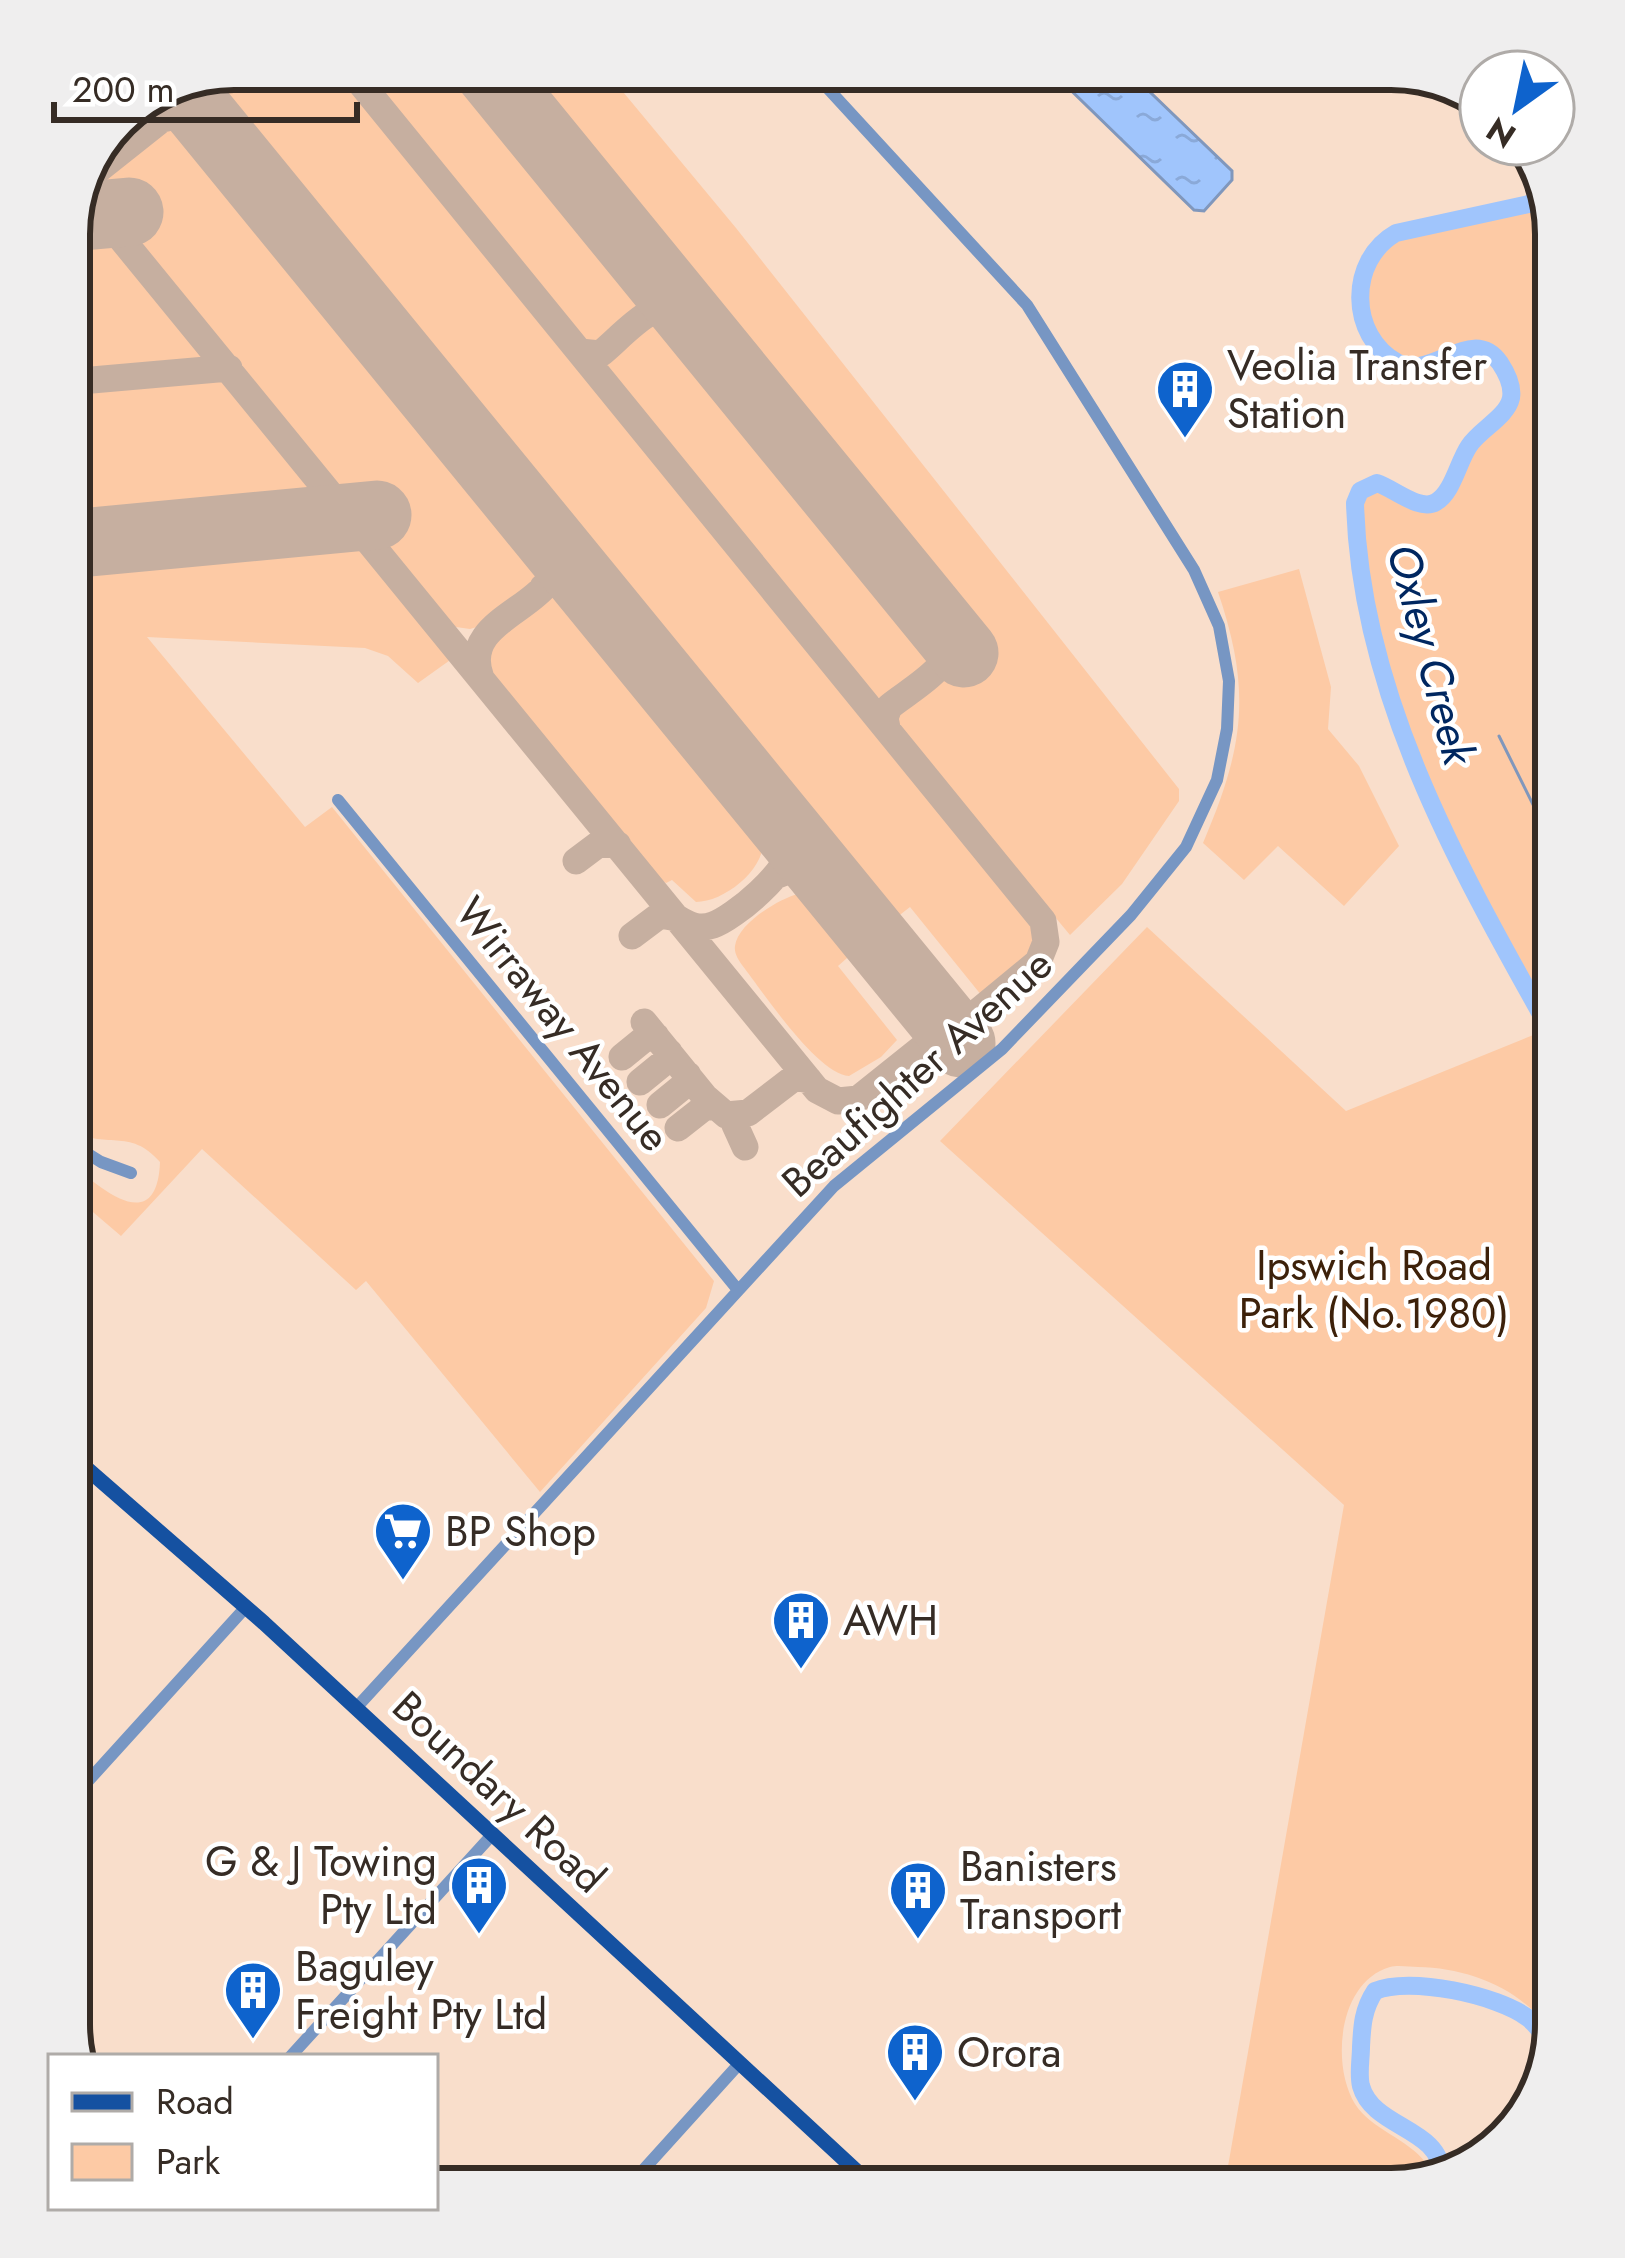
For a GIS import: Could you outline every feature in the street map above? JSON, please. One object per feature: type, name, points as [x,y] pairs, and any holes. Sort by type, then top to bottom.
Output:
[{"type":"main road","name":"Boundary Road","points":[[90,1471],[246,1607],[853,2168]]},
{"type":"street","name":"Beaufighter Avenue","points":[[356,1708],[856,1165],[978,1070],[1027,1025],[1161,881],[1196,831],[1217,781],[1228,717],[1225,652],[1203,587],[1054,344],[993,264],[830,90]]},
{"type":"street","name":"Wirraway Avenue","points":[[338,800],[738,1290]]},
{"type":"street","points":[[90,1155],[130,1173]]},
{"type":"street","points":[[90,1779],[246,1607]]},
{"type":"street","points":[[293,2054],[491,1836]]},
{"type":"street","points":[[645,2168],[739,2064]]},
{"type":"green space","points":[[356,90],[1033,918],[1039,940],[1029,962],[982,996],[910,907],[892,921],[215,92]]},
{"type":"green space","points":[[376,90],[485,90],[650,291],[647,308],[598,347],[584,345]]},
{"type":"green space","points":[[523,90],[621,90],[1179,789],[1179,801],[1122,884],[1070,935],[894,723],[900,706],[983,639],[895,531],[879,526]]},
{"type":"green space","points":[[171,125],[182,128],[542,569],[534,584],[484,625],[470,629],[445,620],[382,541],[377,491],[342,494],[132,237],[128,189],[97,192],[104,174]]},
{"type":"green space","name":"Ipswich Road Park (No.1980)","points":[[1531,203],[1534,216],[1535,1005],[1453,850],[1408,749],[1382,668],[1363,584],[1355,503],[1360,491],[1377,483],[1415,502],[1436,502],[1451,484],[1469,446],[1504,411],[1511,393],[1505,371],[1489,352],[1464,350],[1411,367],[1382,351],[1370,335],[1360,298],[1362,279],[1380,245],[1396,233]]},
{"type":"green space","points":[[107,238],[309,482],[299,499],[240,505],[244,551],[360,544],[453,658],[418,683],[388,656],[365,648],[147,637],[305,827],[332,807],[714,1281],[706,1308],[540,1492],[366,1281],[356,1290],[202,1149],[121,1236],[90,1210],[90,1179],[109,1193],[137,1203],[148,1198],[156,1185],[160,1162],[138,1145],[90,1137],[90,240]]},
{"type":"green space","points":[[663,315],[672,319],[856,545],[859,562],[930,650],[920,673],[898,691],[882,699],[871,695],[604,369],[606,358]]},
{"type":"green space","points":[[1299,569],[1331,687],[1328,729],[1359,766],[1399,846],[1344,906],[1278,846],[1244,880],[1203,843],[1227,777],[1239,719],[1236,660],[1218,592]]},
{"type":"green space","points":[[556,592],[563,594],[763,838],[758,861],[731,890],[696,902],[672,880],[666,883],[653,874],[488,670],[488,657],[500,634],[533,604]]},
{"type":"green space","points":[[798,894],[810,895],[855,951],[838,966],[897,1040],[881,1057],[849,1076],[836,1072],[807,1047],[736,954],[738,937],[751,921]]},
{"type":"green space","name":"Ipswich Road Park (No.1980)","points":[[1147,927],[1346,1111],[1535,1034],[1535,2013],[1512,1994],[1476,1977],[1438,1968],[1390,1967],[1359,1989],[1350,2007],[1344,2026],[1343,2068],[1347,2088],[1362,2113],[1426,2163],[1390,2168],[1228,2168],[1344,1505],[940,1141]]},
{"type":"water","points":[[1071,90],[1148,90],[1232,171],[1232,180],[1204,211],[1194,210]]},
{"type":"waterway","name":"Oxley Creek","points":[[1531,203],[1396,233],[1369,261],[1360,298],[1370,335],[1382,351],[1411,367],[1464,350],[1489,352],[1505,371],[1511,393],[1504,411],[1469,446],[1451,484],[1436,502],[1415,502],[1377,483],[1360,491],[1355,503],[1361,575],[1375,646],[1396,715],[1453,849],[1535,1003]]},
{"type":"waterway","points":[[1499,736],[1535,809]]},
{"type":"waterway","name":"Oxley Creek","points":[[1439,2159],[1419,2137],[1379,2111],[1361,2086],[1363,2025],[1375,1991],[1409,1986],[1453,1990],[1496,2002],[1535,2025]]},
{"type":"taxiway","points":[[94,205],[817,1090],[838,1101],[858,1099],[938,1035],[963,1024],[1038,962],[1046,942],[1043,921],[366,90]]},
{"type":"taxiway","points":[[113,158],[162,119],[186,114],[209,125],[269,196]]},
{"type":"taxiway","points":[[628,241],[658,282],[653,310]]},
{"type":"taxiway","points":[[580,352],[600,354],[650,313],[672,307],[691,319],[715,349]]},
{"type":"taxiway","points":[[90,380],[229,368]]},
{"type":"taxiway","points":[[481,678],[477,656],[484,639],[546,585],[554,569],[553,550],[542,530],[490,467]]},
{"type":"taxiway","points":[[543,587],[560,582],[591,593],[651,664]]},
{"type":"taxiway","points":[[887,728],[889,707],[939,667],[949,647],[945,632],[919,598]]},
{"type":"taxiway","points":[[677,918],[698,927],[722,921],[760,892],[788,857],[790,847],[781,825],[725,755]]},
{"type":"taxiway","points":[[576,861],[600,843],[618,845]]},
{"type":"taxiway","points":[[778,875],[794,870],[822,878],[877,940]]},
{"type":"taxiway","points":[[632,936],[660,915],[677,918]]},
{"type":"taxiway","points":[[887,953],[943,1019],[958,1023],[970,1019]]},
{"type":"taxiway","points":[[644,1022],[705,1097],[726,1115],[748,1113],[795,1077],[809,1080]]},
{"type":"taxiway","points":[[622,1057],[649,1035],[656,1036]]},
{"type":"taxiway","points":[[640,1082],[667,1060],[669,1052]]},
{"type":"taxiway","points":[[660,1105],[687,1083],[688,1075]]},
{"type":"taxiway","points":[[678,1128],[706,1106],[715,1107]]},
{"type":"taxiway","points":[[740,1116],[735,1125],[745,1147]]},
{"type":"runway","points":[[504,90],[964,653]]},
{"type":"runway","points":[[188,98],[961,1043]]},
{"type":"runway","points":[[92,215],[129,212]]},
{"type":"runway","points":[[90,542],[377,515]]},
{"type":"place","name":"Veolia Transfer Station","points":[[1185,440]]},
{"type":"place","name":"BP Shop","points":[[403,1582]]},
{"type":"place","name":"AWH","points":[[801,1671]]},
{"type":"place","name":"G & J Towing Pty Ltd","points":[[479,1936]]},
{"type":"place","name":"Banisters Transport","points":[[918,1941]]},
{"type":"place","name":"Baguley Freight Pty Ltd","points":[[253,2041]]},
{"type":"place","name":"Orora","points":[[915,2103]]}]
